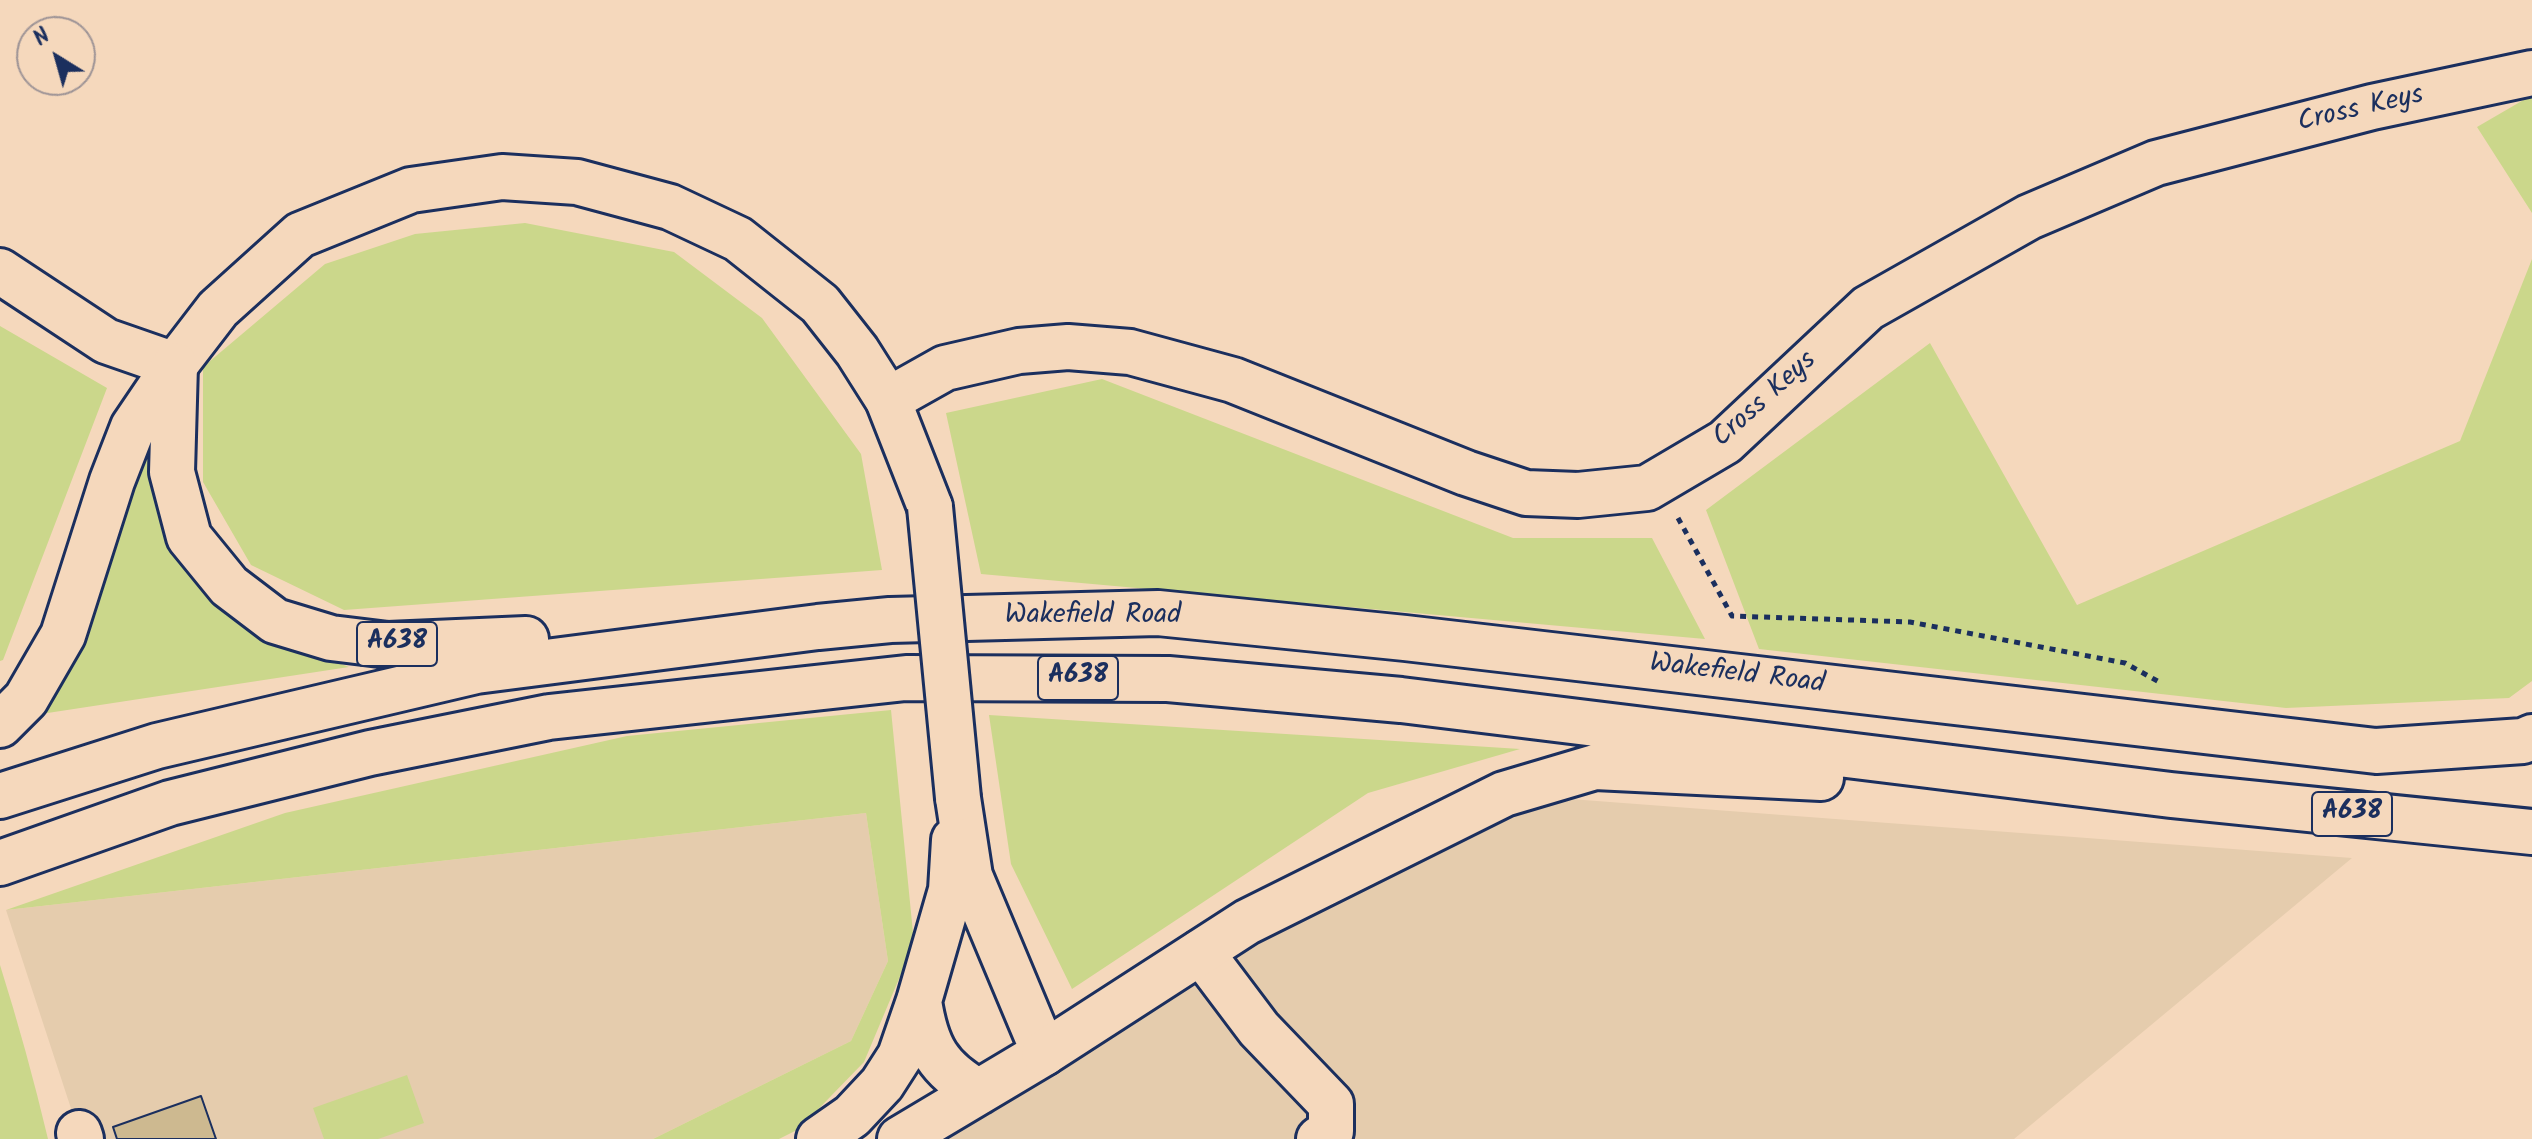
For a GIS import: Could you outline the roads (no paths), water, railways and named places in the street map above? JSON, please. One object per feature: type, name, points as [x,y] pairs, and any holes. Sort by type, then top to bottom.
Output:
[{"type":"main road","name":"Cross Keys","points":[[888,400],[945,368],[1019,351],[1068,347],[1130,352],[1233,380],[1466,473],[1526,493],[1578,495],[1647,488],[1725,442],[1868,308],[2029,217],[2156,163],[2372,107],[2532,73]]},
{"type":"main road","points":[[0,725],[26,699],[63,635],[112,481],[133,427],[218,309],[300,235],[411,190],[502,177],[577,182],[670,207],[738,239],[820,304],[857,351],[888,400],[930,507],[958,798],[970,876],[1044,1053],[900,1139]]},
{"type":"main road","points":[[0,271],[106,341],[175,365]]},
{"type":"main road","name":"A638","points":[[175,365],[172,472],[189,537],[229,586],[275,621],[331,638],[388,645],[818,627]]},
{"type":"main road","name":"Wakefield Road","points":[[818,627],[890,620],[1158,613],[1421,639],[2376,751],[2523,741],[2532,737]]},
{"type":"main road","name":"A638","points":[[0,796],[157,746],[476,671],[818,627]]},
{"type":"main road","name":"A638","points":[[0,863],[170,803],[370,753],[549,717],[906,678],[1168,679],[1354,695],[2171,795],[2532,832]]},
{"type":"main road","name":"A638","points":[[1044,1053],[1247,922],[1504,794],[1595,767],[2171,795]]},
{"type":"main road","points":[[819,1139],[852,1116],[882,1084],[900,1056],[951,890],[958,798]]},
{"type":"main road","points":[[1201,952],[1259,1029],[1331,1104],[1328,1136]]},
{"type":"main road","points":[[919,1001],[924,1031],[937,1059],[957,1079],[979,1092]]}]
